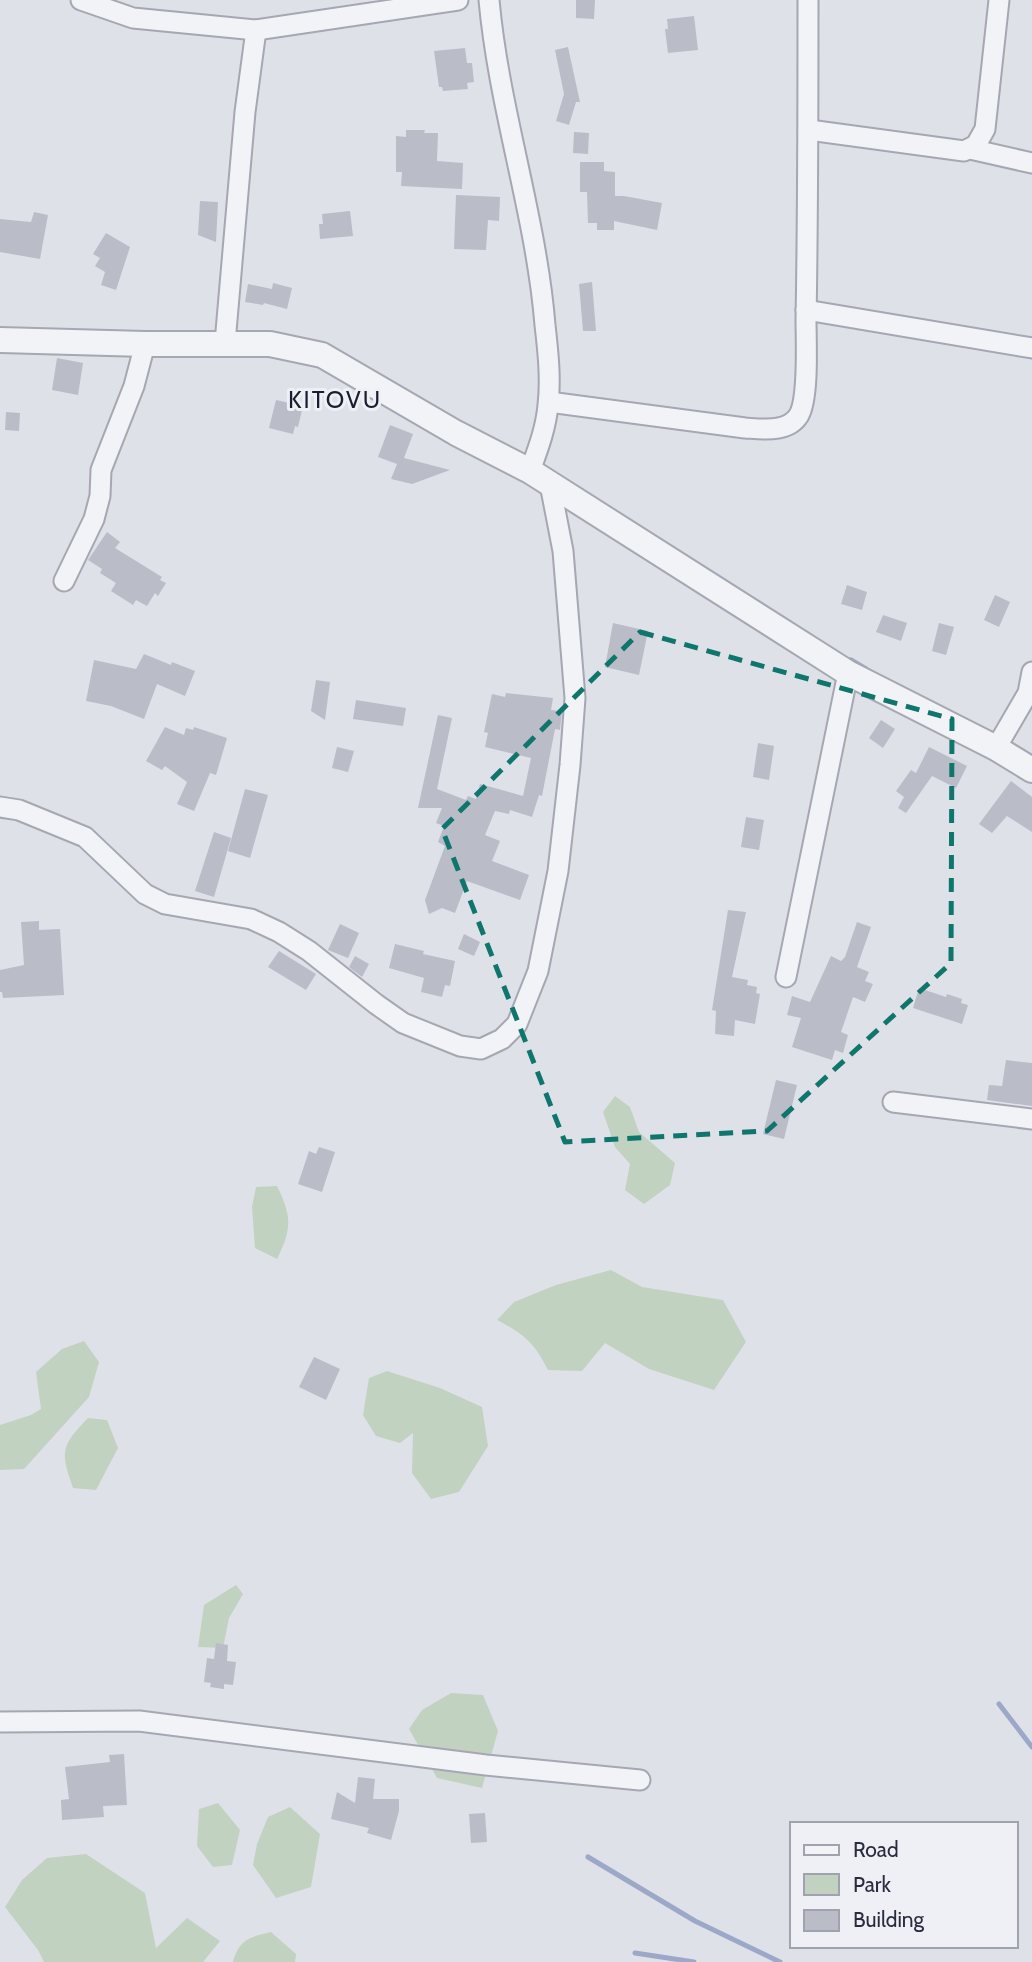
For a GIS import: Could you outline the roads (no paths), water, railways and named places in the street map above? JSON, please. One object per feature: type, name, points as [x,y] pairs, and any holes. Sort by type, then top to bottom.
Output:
[{"type":"street","points":[[81,0],[133,18],[257,30],[458,0]]},
{"type":"street","points":[[0,807],[19,810],[85,837],[145,894],[164,904],[251,919],[279,932],[309,951],[403,1023],[460,1046],[481,1049],[502,1039],[517,1024],[538,971],[558,871],[570,765],[574,685],[563,551],[540,478],[541,441],[549,402],[548,356],[537,255],[498,76],[489,0]]},
{"type":"street","points":[[549,402],[773,430],[795,420],[801,412],[805,381],[808,0]]},
{"type":"street","points":[[808,130],[964,151],[976,145],[985,129],[999,0]]},
{"type":"street","points":[[225,343],[244,125],[257,30]]},
{"type":"street","points":[[970,149],[1032,163]]},
{"type":"street","points":[[806,310],[1032,348]]},
{"type":"street","points":[[0,340],[270,344],[323,355],[456,433],[540,478],[848,673],[996,748],[1032,770]]},
{"type":"street","points":[[64,581],[94,519],[100,496],[101,470],[134,386],[145,344]]},
{"type":"street","points":[[996,748],[1028,693],[1032,672]]},
{"type":"street","points":[[786,976],[848,673]]},
{"type":"street","points":[[893,1102],[1032,1119]]},
{"type":"street","points":[[0,1722],[139,1721],[486,1765],[640,1780]]},
{"type":"waterway","points":[[851,660],[866,669]]},
{"type":"waterway","points":[[999,1704],[1032,1747]]},
{"type":"waterway","points":[[588,1857],[695,1921],[780,1962]]},
{"type":"waterway","points":[[635,1953],[694,1962]]},
{"type":"district","name":"KITOVU","points":[[335,399]]}]
